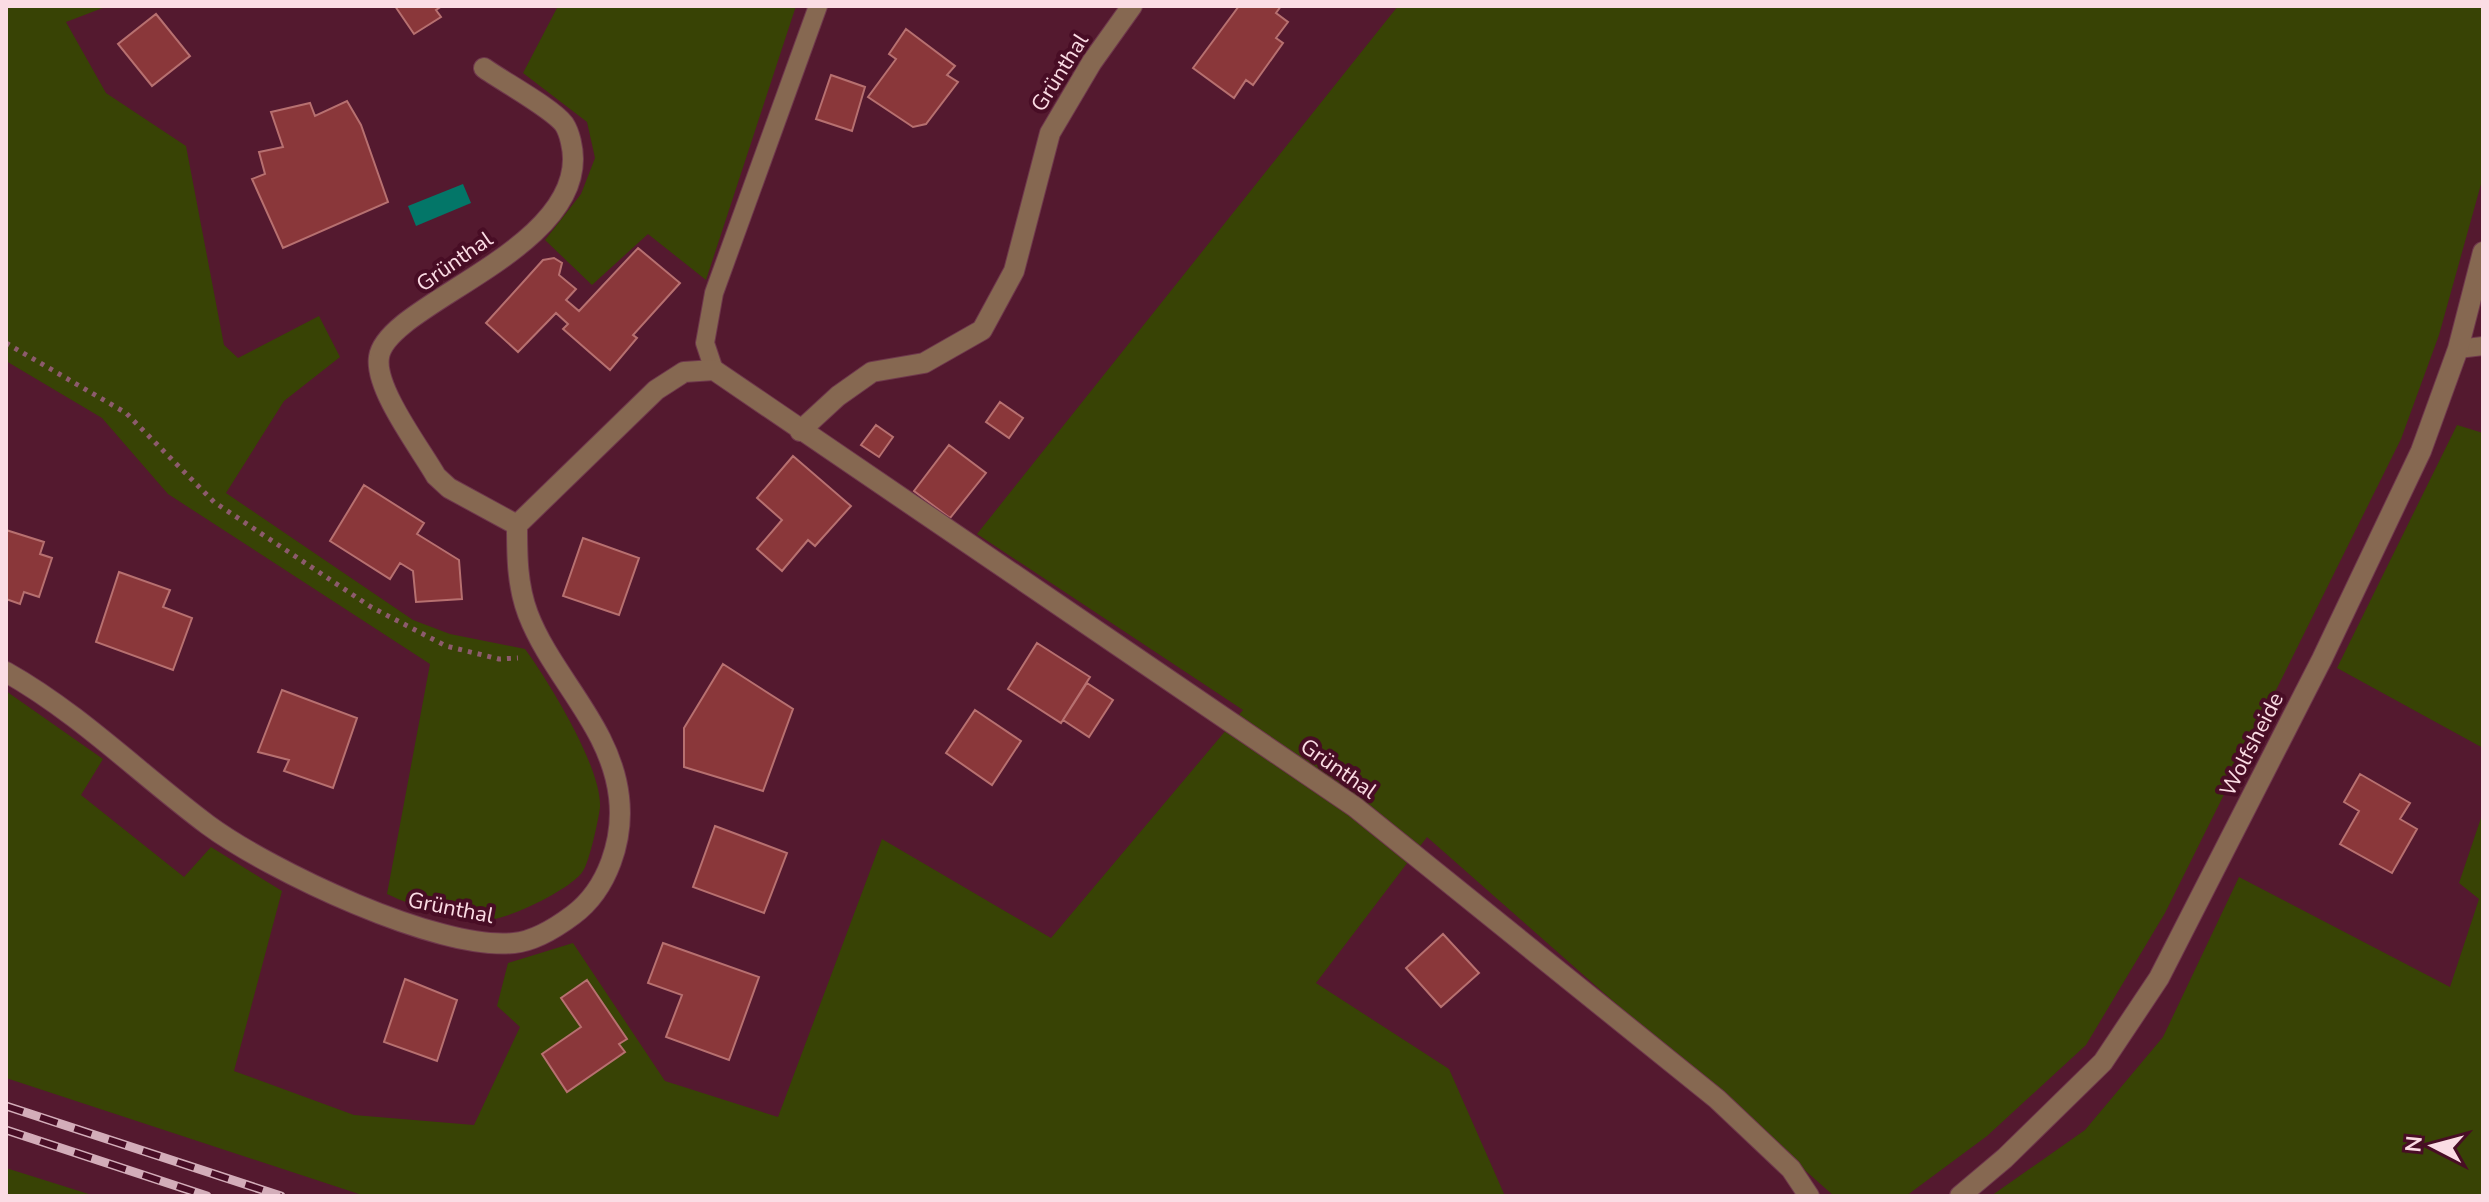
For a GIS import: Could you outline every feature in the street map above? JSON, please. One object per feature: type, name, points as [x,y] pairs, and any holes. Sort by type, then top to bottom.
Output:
[{"type":"street","name":"Grünthal","points":[[800,431],[838,396],[872,372],[924,363],[982,330],[1014,271],[1050,133],[1092,62],[1132,6]]},
{"type":"street","name":"Grünthal","points":[[6,672],[43,695],[244,849],[391,920],[463,938],[515,943],[553,929],[590,903],[614,859],[620,797],[601,738],[528,614],[516,564],[517,525],[449,488],[436,476],[381,382],[378,358],[383,342],[498,263],[531,234],[562,200],[573,172],[573,149],[564,124],[484,68]]},
{"type":"street","name":"Wolfsheide","points":[[1960,1196],[2005,1158],[2103,1062],[2159,978],[2322,659],[2421,451],[2458,349],[2483,252]]},
{"type":"street","name":"Grünthal","points":[[714,370],[1355,807],[1717,1099],[1791,1169],[1809,1196]]},
{"type":"street","points":[[517,525],[656,390],[684,372],[714,370]]},
{"type":"lane","points":[[714,370],[705,343],[714,293],[818,6]]},
{"type":"lane","points":[[2458,349],[2483,346]]},
{"type":"path","points":[[6,343],[126,413],[214,502],[268,541],[384,614],[446,646],[499,659],[551,656]]},
{"type":"shaded area","points":[[6,6],[108,6],[66,22],[106,93],[186,146],[224,345],[238,358],[319,316],[340,357],[284,401],[226,493],[413,620],[450,634],[525,649],[572,725],[598,790],[600,807],[588,859],[583,871],[566,886],[523,909],[487,920],[436,912],[387,894],[430,664],[168,494],[102,418],[6,361]]},
{"type":"shaded area","points":[[558,6],[796,6],[706,280],[648,234],[592,285],[545,240],[581,194],[595,158],[587,122],[523,73]]},
{"type":"shaded area","points":[[1398,6],[2483,6],[2483,177],[2439,335],[2401,439],[2165,913],[2086,1045],[1987,1136],[1906,1196],[1834,1196],[1427,837],[1316,983],[1449,1069],[1505,1196],[365,1196],[6,1078],[6,691],[103,759],[81,795],[184,877],[211,847],[282,891],[234,1071],[354,1115],[474,1125],[520,1027],[497,1006],[508,963],[573,943],[665,1081],[778,1117],[882,839],[1051,938],[1243,710],[977,534]]},
{"type":"shaded area","points":[[463,184],[471,203],[416,226],[408,206]]},
{"type":"shaded area","points":[[2457,425],[2483,433],[2483,748],[2337,668]]},
{"type":"shaded area","points":[[2483,812],[2483,1196],[1991,1196],[2085,1130],[2163,1037],[2239,877],[2450,987],[2479,899],[2459,883]]},
{"type":"shaded area","points":[[6,1168],[95,1196],[6,1196]]},
{"type":"building","points":[[395,6],[442,6],[436,10],[441,17],[414,34]]},
{"type":"building","points":[[1239,6],[1281,6],[1276,13],[1288,22],[1276,38],[1283,43],[1253,85],[1246,80],[1234,98],[1193,68]]},
{"type":"building","points":[[156,14],[190,56],[152,86],[118,44]]},
{"type":"building","points":[[906,29],[955,66],[947,75],[958,82],[926,124],[913,127],[868,97],[896,59],[889,54]]},
{"type":"building","points":[[831,75],[865,87],[852,131],[816,119]]},
{"type":"building","points":[[347,101],[361,125],[388,202],[283,248],[252,179],[265,174],[259,152],[283,147],[271,112],[310,103],[315,116]]},
{"type":"building","points":[[638,248],[680,283],[633,335],[637,338],[610,370],[563,329],[568,324],[556,313],[518,352],[486,323],[543,260],[554,258],[562,263],[559,275],[576,289],[566,300],[579,311]]},
{"type":"building","points":[[1000,402],[1023,418],[1009,438],[986,422]]},
{"type":"building","points":[[876,425],[893,437],[879,457],[861,445]]},
{"type":"building","points":[[949,445],[986,473],[950,518],[914,491]]},
{"type":"building","points":[[793,456],[851,506],[815,546],[808,540],[782,571],[757,549],[782,520],[757,498]]},
{"type":"building","points":[[364,485],[424,523],[417,534],[459,560],[462,599],[416,602],[413,571],[400,563],[390,579],[330,541]]},
{"type":"building","points":[[6,530],[44,542],[40,554],[52,558],[39,597],[24,592],[20,604],[6,599]]},
{"type":"building","points":[[583,538],[639,558],[619,615],[563,596]]},
{"type":"building","points":[[119,572],[170,590],[163,607],[192,618],[173,670],[96,642]]},
{"type":"building","points":[[1037,643],[1090,677],[1061,723],[1008,689]]},
{"type":"building","points":[[723,664],[793,709],[763,791],[684,767],[684,728]]},
{"type":"building","points":[[1087,683],[1113,700],[1089,737],[1063,720]]},
{"type":"building","points":[[282,690],[357,718],[333,788],[284,771],[289,760],[258,752]]},
{"type":"building","points":[[975,710],[1021,741],[992,785],[946,753]]},
{"type":"building","points":[[2360,774],[2410,803],[2400,819],[2417,829],[2392,873],[2340,844],[2359,811],[2344,802]]},
{"type":"building","points":[[715,826],[787,853],[764,913],[693,887]]},
{"type":"building","points":[[1443,934],[1479,973],[1441,1007],[1406,968]]},
{"type":"building","points":[[663,943],[759,977],[729,1060],[666,1037],[682,995],[648,983]]},
{"type":"building","points":[[405,979],[457,1000],[437,1061],[384,1042]]},
{"type":"building","points":[[587,980],[627,1039],[619,1044],[625,1052],[567,1092],[542,1054],[581,1027],[561,998]]},
{"type":"railway","points":[[6,1106],[281,1196]]},
{"type":"railway","points":[[6,1130],[207,1196]]}]
